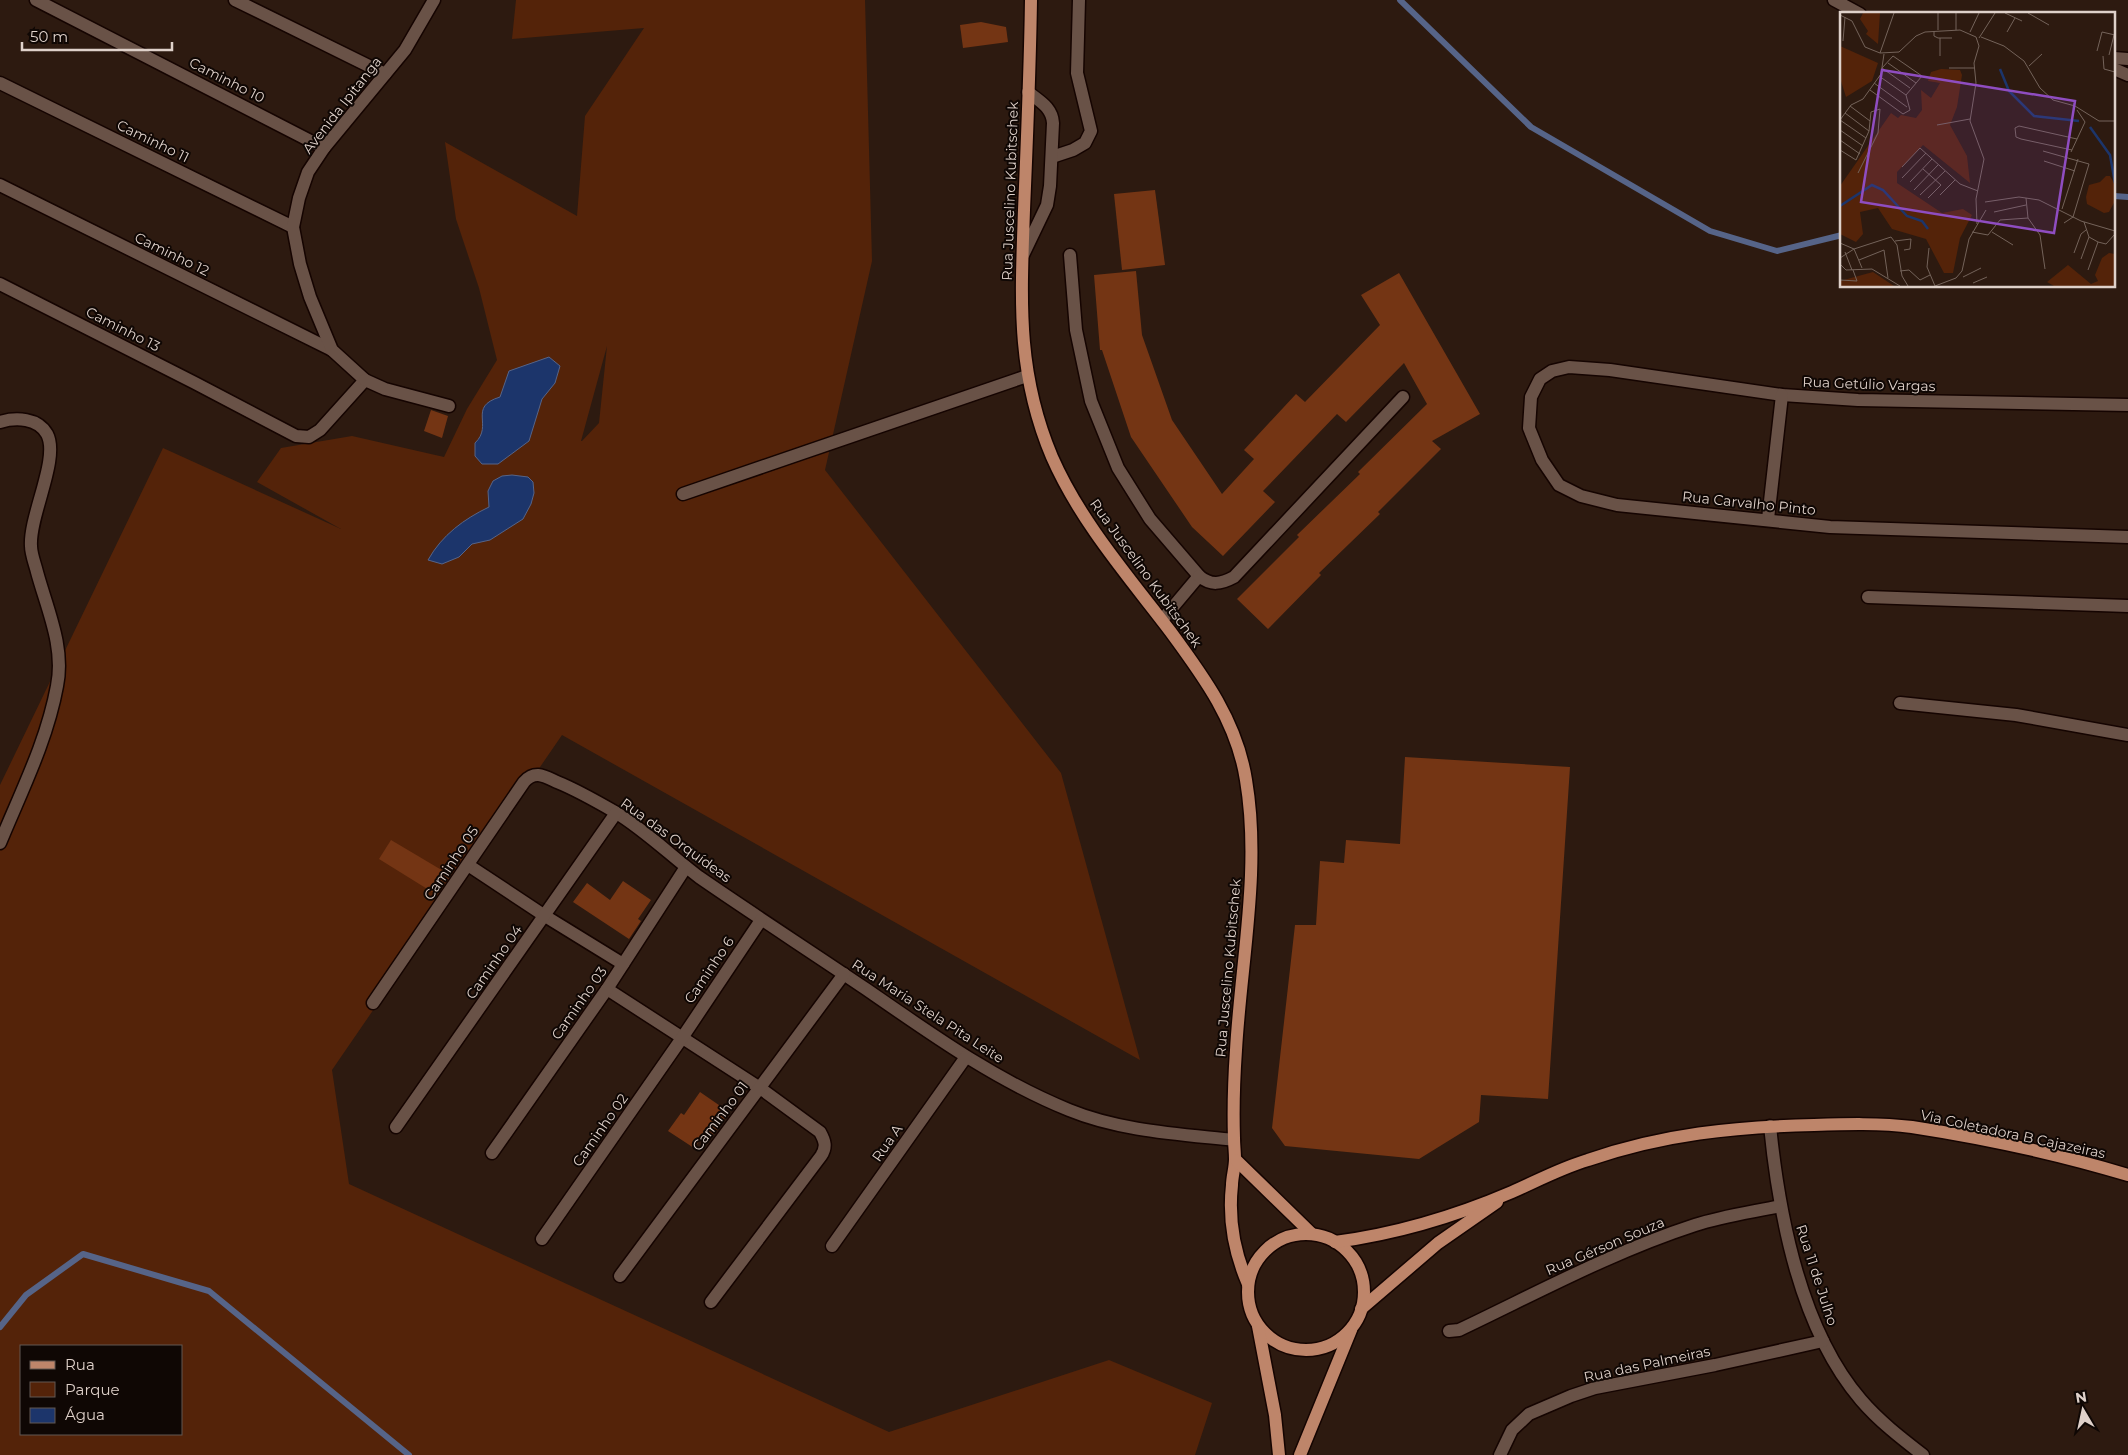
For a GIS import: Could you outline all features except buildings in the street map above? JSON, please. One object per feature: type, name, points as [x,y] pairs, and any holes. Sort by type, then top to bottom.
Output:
[{"type":"main road","name":"Rua Juscelino Kubitschek","points":[[1031,0],[1021,301],[1027,376],[1037,413],[1053,458],[1076,502],[1096,533],[1212,688],[1227,717],[1242,758],[1248,793],[1251,820],[1251,896],[1236,1051],[1234,1140],[1236,1160],[1231,1187],[1231,1224],[1239,1263],[1248,1284]]},
{"type":"main road","name":"Via Coletadora B Cajazeiras","points":[[1335,1242],[1407,1229],[1511,1192],[1560,1170],[1634,1146],[1688,1134],[1770,1126],[1849,1124],[1910,1127],[1973,1138],[2128,1175]]},
{"type":"main road","points":[[1236,1160],[1312,1234]]},
{"type":"main road","name":"Via Coletadora B Cajazeiras","points":[[1361,1309],[1438,1243],[1511,1192]]},
{"type":"main road","points":[[1279,1455],[1258,1326],[1251,1313],[1248,1299],[1248,1284],[1252,1267],[1263,1252],[1277,1241],[1294,1235],[1312,1234],[1335,1242],[1350,1254],[1360,1271],[1364,1290],[1361,1309],[1300,1455]]},
{"type":"main road","points":[[1258,1326],[1280,1343],[1294,1348],[1315,1349],[1336,1342],[1352,1327]]},
{"type":"street","name":"Caminho 10","points":[[36,0],[324,148]]},
{"type":"street","points":[[235,0],[385,74]]},
{"type":"street","name":"Avenida Ipitanga","points":[[434,0],[406,50],[324,148],[308,172],[299,198],[293,227],[300,264],[310,297],[332,350],[365,380],[385,389],[449,406]]},
{"type":"street","points":[[1052,157],[1073,150],[1085,143],[1091,131],[1077,73],[1079,0]]},
{"type":"street","points":[[1834,0],[1856,12]]},
{"type":"street","points":[[2116,70],[2128,75]]},
{"type":"street","name":"Caminho 11","points":[[0,83],[293,227]]},
{"type":"street","points":[[1023,255],[1047,205],[1052,157],[1053,116],[1048,108],[1028,92]]},
{"type":"street","name":"Caminho 12","points":[[0,185],[332,350]]},
{"type":"street","points":[[1070,255],[1076,330],[1091,401],[1118,468],[1150,519],[1199,576],[1207,582],[1215,584],[1225,582],[1234,577],[1403,397]]},
{"type":"street","name":"Caminho 13","points":[[0,284],[296,436],[309,437],[320,430],[365,380]]},
{"type":"street","name":"Rua Carvalho Pinto","points":[[1610,370],[1569,367],[1552,371],[1540,379],[1531,397],[1529,428],[1542,460],[1559,484],[1581,496],[1617,505],[1768,519],[1830,527],[2128,537]]},
{"type":"street","name":"Rua Getúlio Vargas","points":[[1610,370],[1782,395],[1858,400],[2128,405]]},
{"type":"street","points":[[683,494],[1027,376]]},
{"type":"street","points":[[1768,519],[1782,395]]},
{"type":"street","points":[[0,422],[9,419],[24,419],[38,424],[47,435],[50,460],[34,518],[31,546],[56,639],[60,667],[58,685],[44,734],[0,843]]},
{"type":"street","points":[[1162,620],[1199,576]]},
{"type":"street","points":[[1868,598],[2128,606]]},
{"type":"street","points":[[1900,703],[2016,715],[2128,735]]},
{"type":"street","name":"Caminho 05","points":[[373,1003],[530,776],[538,774],[571,788]]},
{"type":"street","name":"Rua das Orquídeas","points":[[571,788],[616,813],[686,867],[761,920]]},
{"type":"street","name":"Caminho 04","points":[[396,1128],[616,813]]},
{"type":"street","points":[[468,865],[545,916],[624,964]]},
{"type":"street","name":"Caminho 03","points":[[492,1153],[624,964],[686,867]]},
{"type":"street","name":"Rua Maria Stela Pita Leite","points":[[761,920],[966,1057],[1026,1091],[1070,1111],[1102,1121],[1144,1129],[1234,1140]]},
{"type":"street","name":"Caminho 6","points":[[682,1038],[761,920]]},
{"type":"street","name":"Caminho 01","points":[[620,1276],[844,974]]},
{"type":"street","points":[[607,989],[760,1088],[820,1132],[825,1141],[825,1150],[711,1302]]},
{"type":"street","name":"Caminho 02","points":[[542,1239],[682,1038]]},
{"type":"street","name":"Rua A","points":[[832,1246],[966,1057]]},
{"type":"street","name":"Rua 11 de Julho","points":[[1770,1126],[1780,1206],[1805,1298],[1823,1341],[1843,1376],[1861,1400],[1884,1425],[1923,1455]]},
{"type":"street","name":"Rua Gérson Souza","points":[[1449,1331],[1459,1330],[1582,1269],[1653,1240],[1697,1224],[1780,1206]]},
{"type":"street","name":"Rua das Palmeiras","points":[[1500,1455],[1512,1430],[1529,1414],[1571,1396],[1595,1388],[1715,1365],[1823,1341]]},
{"type":"green space","points":[[516,0],[865,0],[872,261],[825,470],[1061,773],[1140,1060],[562,735],[332,1070],[349,1184],[889,1432],[1109,1360],[1212,1403],[1195,1455],[0,1455],[0,785],[163,448],[341,529],[257,482],[281,448],[352,436],[444,457],[467,409],[497,360],[479,288],[456,219],[445,142],[577,216],[585,116],[644,28],[512,39]],"holes":[[[607,346],[599,423],[581,441]]]},
{"type":"water","points":[[549,357],[560,366],[555,383],[542,399],[529,441],[498,464],[482,464],[475,456],[475,443],[482,430],[485,406],[490,401],[500,397],[509,371]]},
{"type":"water","points":[[502,476],[528,477],[533,482],[534,493],[531,504],[523,519],[490,540],[472,544],[459,557],[442,564],[428,560],[447,535],[471,517],[489,507],[488,491],[493,481]]},
{"type":"waterway","points":[[1400,0],[1531,127],[1710,231],[1777,251],[1840,235]]},
{"type":"waterway","points":[[2116,196],[2128,197]]},
{"type":"waterway","points":[[0,1327],[26,1295],[83,1254],[209,1291],[409,1455]]}]
